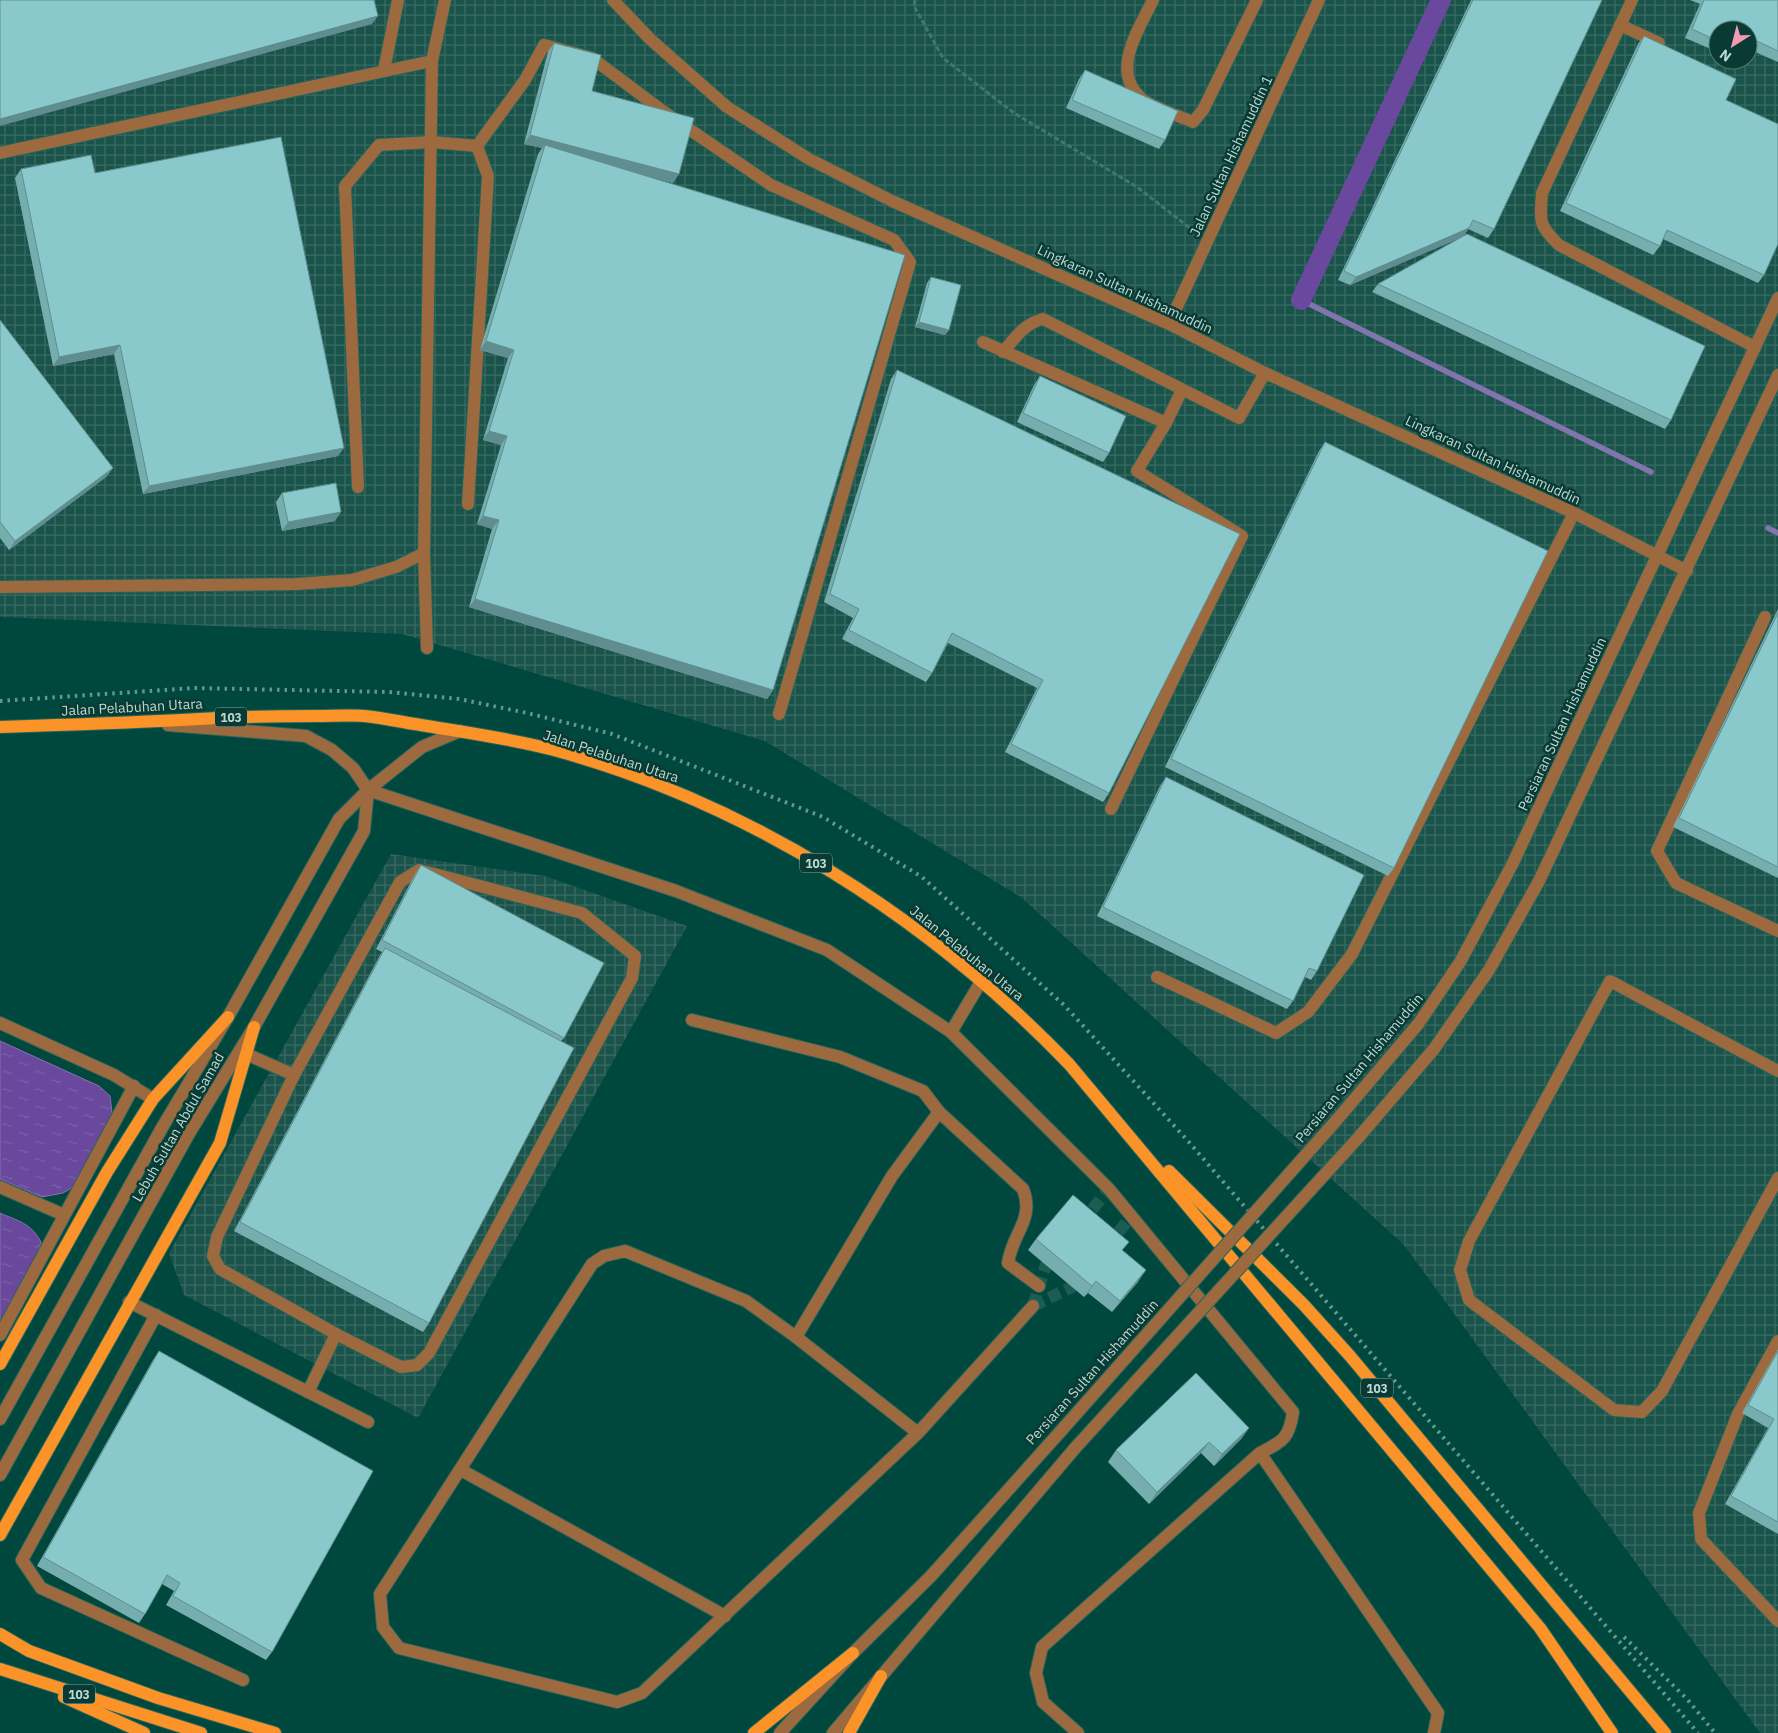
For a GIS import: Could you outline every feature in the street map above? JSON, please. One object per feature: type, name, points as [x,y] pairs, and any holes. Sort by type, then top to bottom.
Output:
[{"type":"main road","name":"Jalan Pelabuhan Utara","points":[[0,727],[255,716],[362,716],[460,731],[554,750],[638,778],[722,812],[779,841],[919,930],[982,980],[1028,1022],[1107,1108]]},
{"type":"main road","points":[[0,1364],[107,1172],[153,1099],[228,1018]]},
{"type":"main road","points":[[0,1535],[129,1302],[220,1143],[254,1027]]},
{"type":"main road","points":[[1107,1108],[1540,1628],[1611,1731]]},
{"type":"main road","name":"103","points":[[1107,1108],[1304,1305],[1350,1356],[1665,1733]]},
{"type":"main road","points":[[0,1634],[29,1651],[140,1691],[275,1733]]},
{"type":"main road","points":[[754,1733],[853,1653]]},
{"type":"main road","points":[[4,1670],[144,1733]]},
{"type":"main road","name":"103","points":[[4,1670],[201,1733]]},
{"type":"main road","points":[[849,1733],[881,1676]]},
{"type":"street","points":[[384,70],[398,0]]},
{"type":"street","points":[[427,648],[424,553],[432,61],[445,0]]},
{"type":"street","name":"Lingkaran Sultan Hishamuddin","points":[[613,0],[650,38],[727,107],[809,159],[892,201],[1169,324],[1265,373],[1574,513],[1687,571]]},
{"type":"street","points":[[1153,0],[1127,57],[1126,76],[1141,98],[1193,122],[1203,110],[1257,0]]},
{"type":"street","name":"Jalan Sultan Hishamuddin 1","points":[[1169,324],[1319,0]]},
{"type":"street","points":[[1632,0],[1542,193],[1540,216],[1544,231],[1559,245],[1755,347]]},
{"type":"street","points":[[1620,25],[1674,51]]},
{"type":"street","points":[[477,146],[525,80],[544,45],[592,58],[664,112],[771,186],[894,240],[910,262],[779,714]]},
{"type":"street","points":[[0,153],[432,61]]},
{"type":"street","points":[[358,488],[345,186],[379,145],[432,142],[477,146]]},
{"type":"street","points":[[468,504],[488,176],[477,146]]},
{"type":"street","name":"Persiaran Sultan Hishamuddin","points":[[780,1733],[853,1653],[931,1576],[1335,1122],[1420,1023],[1460,962],[1512,865],[1778,298]]},
{"type":"street","points":[[1003,352],[1025,327],[1033,322],[1044,319],[1239,418],[1265,373]]},
{"type":"street","points":[[983,342],[1166,424]]},
{"type":"street","points":[[833,1733],[1076,1447],[1358,1138],[1434,1049],[1488,970],[1539,881],[1778,375]]},
{"type":"street","points":[[1111,809],[1242,536],[1137,471],[1166,424],[1182,390]]},
{"type":"street","points":[[1157,977],[1276,1033],[1308,1012],[1352,954],[1574,513]]},
{"type":"street","points":[[0,587],[297,584],[352,580],[396,567],[424,553]]},
{"type":"street","points":[[1765,617],[1656,851],[1676,883],[1778,931]]},
{"type":"street","points":[[138,722],[306,736],[332,750],[353,768],[368,790],[676,891],[827,950],[951,1032],[1109,1189],[1293,1412],[1291,1427],[1284,1440],[1260,1453],[1042,1647],[1036,1673],[1043,1702],[1078,1733]]},
{"type":"street","name":"Lebuh Sultan Abdul Samad","points":[[0,1418],[163,1126],[228,1018],[339,819],[368,790],[422,747],[460,731]]},
{"type":"street","name":"Lebuh Sultan Abdul Samad","points":[[0,1475],[187,1137],[254,1027],[364,831],[368,790]]},
{"type":"street","points":[[420,870],[582,913],[635,956],[632,978],[429,1353],[418,1365],[400,1367],[336,1334],[220,1269],[213,1256],[217,1237],[294,1075],[400,882],[420,870]]},
{"type":"street","points":[[951,1032],[982,980]]},
{"type":"street","points":[[1778,1071],[1610,981],[1469,1241],[1460,1270],[1469,1300],[1614,1410],[1642,1412],[1662,1391],[1778,1178]]},
{"type":"street","points":[[692,1020],[840,1057],[923,1090],[938,1112],[1023,1189],[1028,1200],[1028,1212],[1010,1252],[1008,1263],[1039,1286]]},
{"type":"street","points":[[0,1023],[134,1086],[153,1099]]},
{"type":"street","points":[[246,1054],[294,1075]]},
{"type":"street","points":[[0,1335],[134,1086]]},
{"type":"street","points":[[796,1337],[892,1176],[938,1112]]},
{"type":"street","points":[[0,1186],[64,1215]]},
{"type":"street","points":[[918,1432],[796,1337],[746,1301],[625,1251],[604,1256],[592,1264],[380,1594],[383,1627],[399,1648],[617,1702],[642,1693],[918,1432],[1033,1306]]},
{"type":"street","points":[[129,1302],[368,1422]]},
{"type":"street","points":[[156,1315],[22,1560],[41,1588],[243,1680]]},
{"type":"street","points":[[308,1392],[336,1334]]},
{"type":"street","points":[[1778,1341],[1738,1414],[1699,1513],[1701,1539],[1778,1621]]},
{"type":"street","points":[[1260,1453],[1438,1713],[1434,1733]]},
{"type":"street","points":[[461,1470],[725,1616]]},
{"type":"path","points":[[915,0],[914,6],[944,58],[1014,113],[1137,186],[1207,242]]},
{"type":"shaded area","points":[[0,0],[1778,0],[1778,1733],[1760,1733],[1404,1245],[1022,898],[765,741],[402,634],[0,617]]},
{"type":"shaded area","points":[[391,854],[545,876],[687,926],[418,1418],[184,1295],[169,1253]]},
{"type":"water","points":[[0,1041],[99,1086],[110,1096],[112,1113],[109,1129],[75,1186],[63,1193],[42,1197],[0,1179]]},
{"type":"water","points":[[0,1213],[28,1227],[41,1242],[36,1257],[0,1326]]},
{"type":"building","points":[[0,0],[374,0],[378,16],[0,119]]},
{"type":"building","points":[[1473,0],[1602,0],[1494,229],[1473,220],[1469,228],[1356,277],[1344,271]]},
{"type":"building","points":[[1704,0],[1778,0],[1778,51],[1758,41],[1758,20],[1708,20],[1708,36],[1692,29]]},
{"type":"building","points":[[1644,36],[1708,66],[1708,70],[1717,70],[1736,79],[1726,100],[1778,124],[1778,244],[1764,275],[1667,230],[1660,246],[1566,203]]},
{"type":"building","points":[[554,43],[601,55],[592,91],[694,118],[679,174],[530,135]]},
{"type":"building","points":[[1085,70],[1178,111],[1165,140],[1072,100]]},
{"type":"building","points":[[281,137],[344,448],[149,486],[120,345],[59,357],[21,169],[91,155],[95,173]]},
{"type":"building","points":[[545,145],[905,255],[773,690],[475,599],[499,520],[483,516],[507,436],[489,431],[514,350],[486,341]]},
{"type":"building","points":[[1467,234],[1705,346],[1671,420],[1378,284]]},
{"type":"building","points":[[931,277],[961,285],[949,330],[919,322]]},
{"type":"building","points":[[0,320],[113,468],[15,541],[0,522]]},
{"type":"building","points":[[897,370],[1240,534],[1109,793],[1011,744],[1043,680],[952,633],[932,673],[849,630],[859,609],[830,594]]},
{"type":"building","points":[[1040,376],[1126,416],[1109,453],[1023,413]]},
{"type":"building","points":[[1325,442],[1548,551],[1394,868],[1171,759]]},
{"type":"building","points":[[336,483],[341,512],[288,522],[282,493]]},
{"type":"building","points":[[1778,613],[1778,867],[1679,818]]},
{"type":"building","points":[[1166,777],[1364,875],[1317,971],[1309,968],[1293,1001],[1103,907]]},
{"type":"building","points":[[421,865],[604,963],[564,1038],[382,940]]},
{"type":"building","points":[[385,948],[574,1048],[429,1323],[240,1222]]},
{"type":"building","points":[[1073,1195],[1129,1242],[1122,1250],[1146,1270],[1120,1301],[1096,1281],[1092,1286],[1036,1239]]},
{"type":"building","points":[[159,1351],[373,1471],[272,1652],[173,1596],[180,1583],[167,1575],[145,1614],[43,1557]]},
{"type":"building","points":[[1778,1351],[1778,1522],[1731,1496],[1774,1419],[1748,1405]]},
{"type":"building","points":[[1196,1373],[1249,1428],[1222,1454],[1209,1442],[1157,1492],[1116,1450]]},
{"type":"waterway","points":[[1301,300],[1441,0]]},
{"type":"waterway","points":[[1301,300],[1651,472]]},
{"type":"waterway","points":[[1768,528],[1778,533]]},
{"type":"tunnel","points":[[1081,1223],[1109,1189]]},
{"type":"tunnel","points":[[1107,1246],[1131,1217]]},
{"type":"tunnel","points":[[1033,1306],[1046,1265],[1057,1252]]},
{"type":"tunnel","points":[[1033,1306],[1072,1287],[1083,1275]]},
{"type":"railway","points":[[0,701],[193,688],[389,692],[459,699],[527,713],[612,734],[823,817],[922,877],[1065,1006],[1188,1141],[1698,1733]]},
{"type":"railway","points":[[1624,1637],[1687,1699],[1715,1733]]}]
